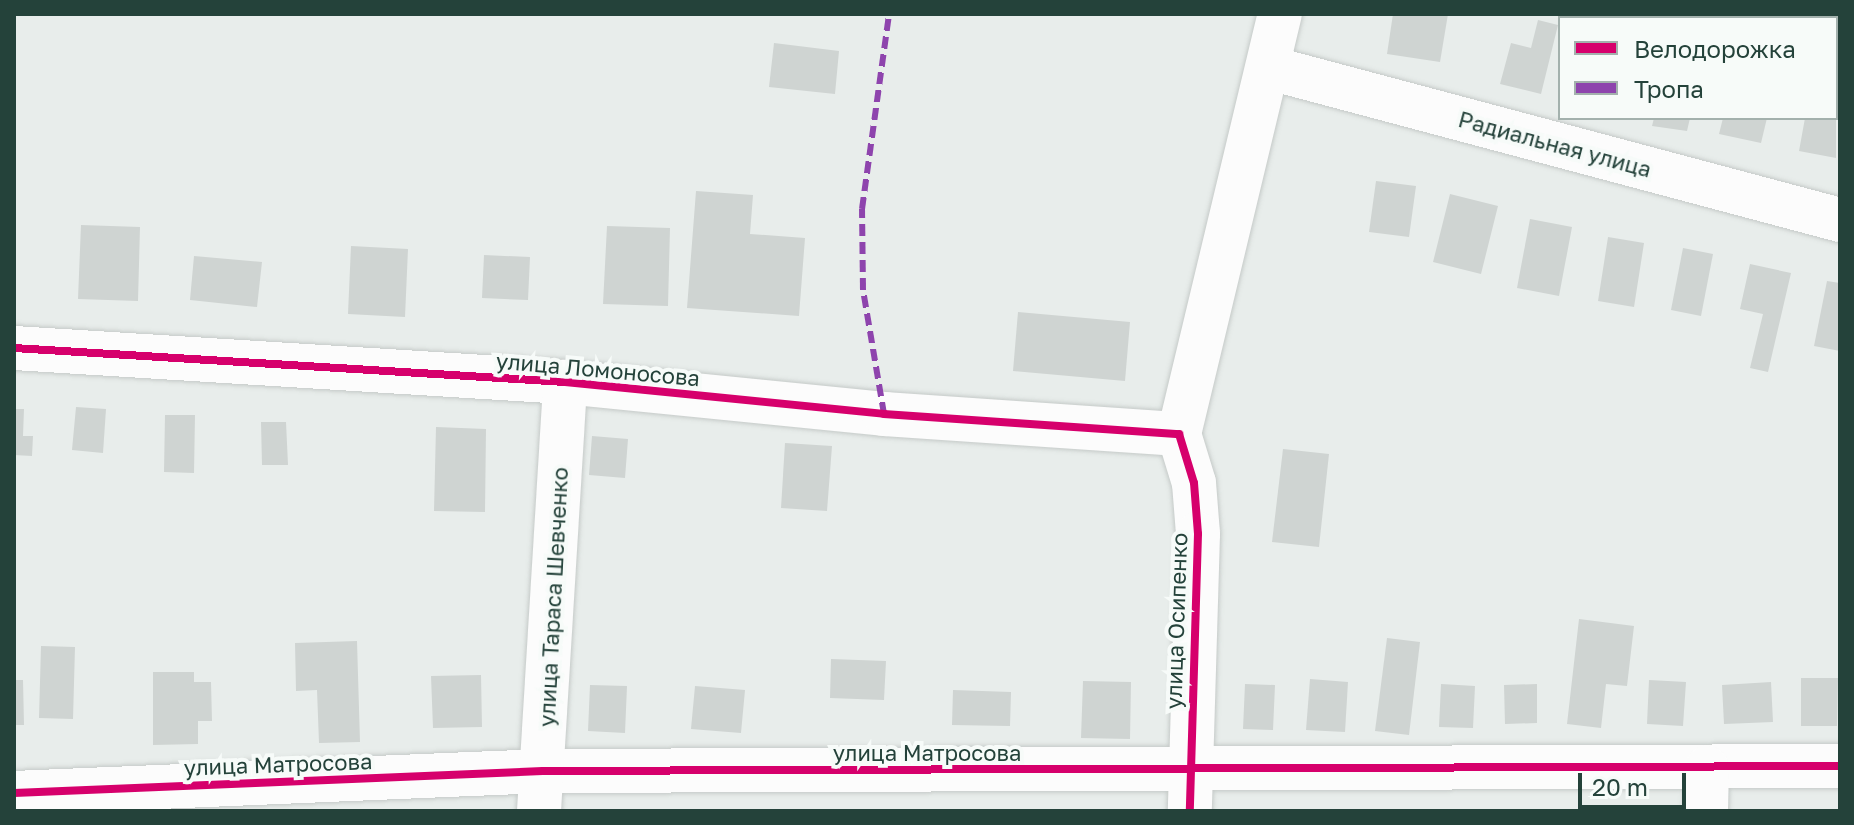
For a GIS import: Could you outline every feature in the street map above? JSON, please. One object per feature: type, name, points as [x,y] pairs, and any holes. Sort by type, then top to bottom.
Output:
[{"type":"street","points":[[1179,434],[1270,68],[1280,14]]},
{"type":"street","name":"Радиальная улица","points":[[1270,68],[1840,220]]},
{"type":"street","name":"улица Ломоносова","points":[[14,348],[565,382],[884,414],[1179,434]]},
{"type":"street","name":"улица Тараса Шевченко","points":[[541,791],[565,382]]},
{"type":"street","name":"улица Осипенко","points":[[1179,434],[1194,483],[1198,534],[1190,791]]},
{"type":"street","name":"улица Матросова","points":[[14,793],[1190,791],[1707,768],[1840,766]]},
{"type":"street","points":[[1706,811],[1707,768]]},
{"type":"building","points":[[1393,14],[1448,14],[1440,62],[1387,54]]},
{"type":"building","points":[[1538,20],[1558,25],[1541,94],[1500,84],[1511,43],[1531,48]]},
{"type":"building","points":[[774,43],[839,51],[835,94],[769,87]]},
{"type":"building","points":[[1654,120],[1690,120],[1687,131],[1652,126]]},
{"type":"building","points":[[1722,120],[1767,120],[1761,143],[1719,134]]},
{"type":"building","points":[[1805,120],[1836,120],[1836,158],[1799,151]]},
{"type":"building","points":[[1376,181],[1416,186],[1409,237],[1369,232]]},
{"type":"building","points":[[696,191],[753,195],[750,234],[805,238],[799,316],[687,308]]},
{"type":"building","points":[[1450,194],[1498,206],[1481,274],[1433,262]]},
{"type":"building","points":[[1530,219],[1572,227],[1559,296],[1517,288]]},
{"type":"building","points":[[81,225],[140,227],[138,301],[78,299]]},
{"type":"building","points":[[607,226],[670,228],[668,306],[603,304]]},
{"type":"building","points":[[1608,237],[1644,243],[1634,307],[1598,301]]},
{"type":"building","points":[[351,246],[408,249],[405,317],[348,314]]},
{"type":"building","points":[[1683,248],[1713,254],[1701,316],[1671,310]]},
{"type":"building","points":[[484,255],[530,257],[528,300],[482,298]]},
{"type":"building","points":[[194,256],[262,262],[257,307],[190,300]]},
{"type":"building","points":[[1750,264],[1791,273],[1768,372],[1750,368],[1763,314],[1740,309]]},
{"type":"building","points":[[1827,281],[1840,283],[1840,351],[1814,346]]},
{"type":"building","points":[[1018,312],[1130,322],[1125,381],[1013,371]]},
{"type":"building","points":[[76,407],[106,409],[103,453],[72,450]]},
{"type":"building","points":[[14,409],[24,409],[23,436],[33,436],[32,456],[14,455]]},
{"type":"building","points":[[165,415],[195,415],[194,473],[164,472]]},
{"type":"building","points":[[261,422],[286,422],[288,465],[262,465]]},
{"type":"building","points":[[436,427],[486,429],[485,512],[434,511]]},
{"type":"building","points":[[592,436],[628,439],[625,478],[589,475]]},
{"type":"building","points":[[785,443],[832,446],[827,511],[781,508]]},
{"type":"building","points":[[1283,449],[1329,454],[1319,547],[1272,542]]},
{"type":"building","points":[[1579,619],[1634,626],[1627,686],[1606,684],[1601,728],[1567,724]]},
{"type":"building","points":[[1387,638],[1420,642],[1409,735],[1375,731]]},
{"type":"building","points":[[357,641],[360,742],[319,743],[317,690],[296,691],[295,643]]},
{"type":"building","points":[[41,646],[75,647],[73,719],[39,718]]},
{"type":"building","points":[[831,659],[886,661],[884,700],[830,698]]},
{"type":"building","points":[[153,672],[194,672],[194,682],[211,682],[212,721],[198,721],[198,744],[153,745]]},
{"type":"building","points":[[481,675],[482,727],[433,728],[431,676]]},
{"type":"building","points":[[1801,678],[1838,678],[1837,726],[1801,726]]},
{"type":"building","points":[[1310,679],[1348,682],[1345,732],[1306,730]]},
{"type":"building","points":[[14,680],[23,680],[24,725],[14,725]]},
{"type":"building","points":[[1649,680],[1686,682],[1683,726],[1647,724]]},
{"type":"building","points":[[1083,681],[1131,682],[1130,739],[1081,738]]},
{"type":"building","points":[[1771,682],[1773,722],[1724,724],[1722,685]]},
{"type":"building","points":[[1245,684],[1275,685],[1273,730],[1243,729]]},
{"type":"building","points":[[1441,684],[1475,686],[1473,728],[1439,727]]},
{"type":"building","points":[[1537,684],[1537,723],[1505,724],[1504,685]]},
{"type":"building","points":[[590,685],[627,686],[625,733],[588,731]]},
{"type":"building","points":[[695,686],[745,690],[741,733],[691,729]]},
{"type":"building","points":[[953,690],[1011,692],[1010,726],[952,725]]},
{"type":"marked path","points":[[884,414],[863,290],[862,209],[889,14]]},
{"type":"cycle path","points":[[14,348],[565,382],[884,414],[1179,434],[1194,483],[1198,534],[1190,811]]},
{"type":"cycle path","points":[[14,793],[543,771],[1840,766]]}]
